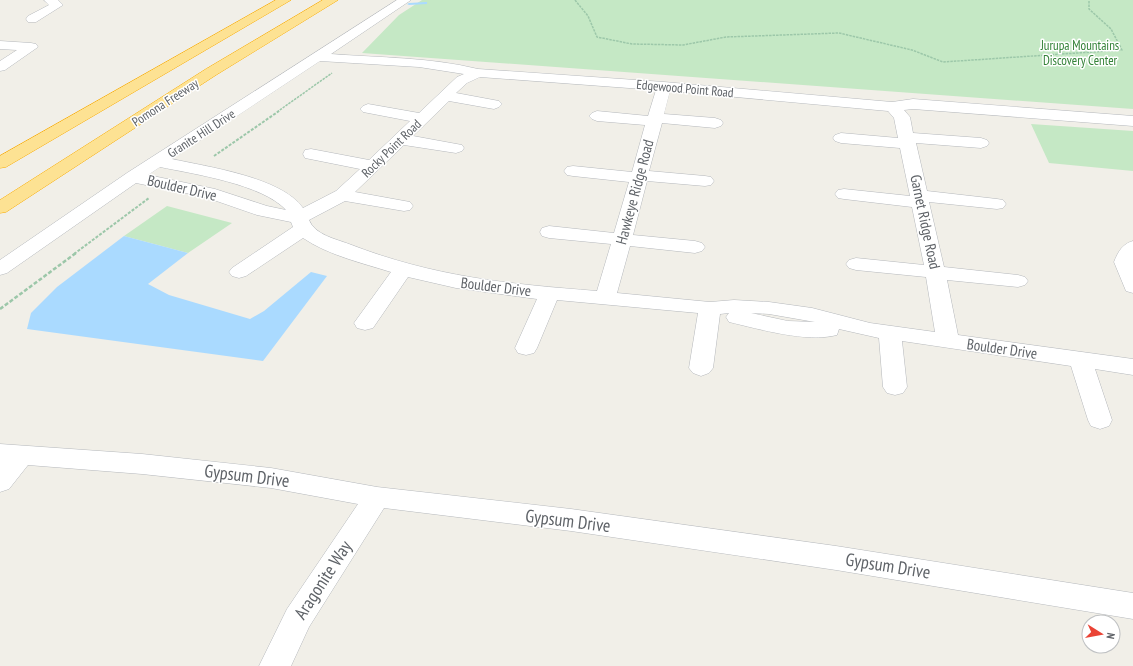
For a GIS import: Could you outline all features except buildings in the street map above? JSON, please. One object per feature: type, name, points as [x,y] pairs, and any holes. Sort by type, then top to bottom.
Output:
[{"type":"highway","name":"Pomona Freeway","points":[[0,163],[286,0]]},
{"type":"highway","name":"Pomona Freeway","points":[[0,208],[211,72],[332,0]]},
{"type":"highway","points":[[0,150],[70,123]]},
{"type":"street","points":[[32,19],[57,5],[50,0]]},
{"type":"street","name":"Granite Hill Drive","points":[[0,269],[133,177],[405,0]]},
{"type":"street","points":[[0,45],[31,47],[0,67]]},
{"type":"street","name":"Edgewood Point Road","points":[[319,57],[351,61],[405,61],[434,63],[452,65],[478,73],[664,86],[892,106],[913,104],[1133,122]]},
{"type":"street","name":"Rocky Point Road","points":[[239,272],[301,223],[342,195],[462,80],[478,73]]},
{"type":"street","name":"Hawkeye Ridge Road","points":[[606,298],[664,86]]},
{"type":"street","points":[[445,96],[494,104]]},
{"type":"street","name":"Garnet Ridge Road","points":[[892,106],[902,117],[936,272],[948,342]]},
{"type":"street","points":[[368,109],[422,118]]},
{"type":"street","points":[[597,116],[716,123]]},
{"type":"street","points":[[841,138],[981,144]]},
{"type":"street","points":[[400,139],[456,148]]},
{"type":"street","points":[[310,154],[372,166]]},
{"type":"street","name":"Boulder Drive","points":[[158,161],[260,187],[286,200],[301,223],[318,238],[369,259],[403,270],[456,282],[550,293],[710,308],[744,319],[788,328],[880,331],[948,342],[1133,367]]},
{"type":"street","points":[[573,171],[705,181]]},
{"type":"street","name":"Boulder Drive","points":[[133,177],[209,193],[245,203],[263,211],[301,223]]},
{"type":"street","points":[[245,203],[268,191]]},
{"type":"street","points":[[844,194],[997,204]]},
{"type":"street","points":[[342,195],[404,206]]},
{"type":"street","points":[[549,232],[695,247]]},
{"type":"street","points":[[1133,247],[1128,252],[1124,262],[1133,287]]},
{"type":"street","points":[[856,264],[1018,281]]},
{"type":"street","points":[[365,323],[403,270]]},
{"type":"street","points":[[526,348],[550,293]]},
{"type":"street","points":[[701,368],[710,308]]},
{"type":"street","points":[[880,331],[895,387]]},
{"type":"street","points":[[1081,360],[1100,420]]},
{"type":"street","points":[[0,482],[10,454]]},
{"type":"street","name":"Gypsum Drive","points":[[10,454],[142,464],[271,478],[377,497],[571,520],[821,556],[1133,606]]},
{"type":"street","name":"Aragonite Way","points":[[275,666],[298,618],[377,497]]},
{"type":"path","points":[[575,0],[588,16],[597,37],[632,44],[683,45],[726,37],[839,33],[912,50],[942,62],[1122,50],[1111,29],[1089,9],[1089,0]]},
{"type":"path","points":[[213,157],[351,61]]},
{"type":"path","points":[[0,309],[144,200]]},
{"type":"green space","name":"Jurupa Mountains Discovery Center","points":[[422,0],[1133,0],[1133,109],[362,53],[399,15]]},
{"type":"green space","points":[[1031,124],[1133,131],[1133,171],[1049,163]]},
{"type":"green space","points":[[167,206],[232,223],[188,253],[124,236]]},
{"type":"water","points":[[124,236],[188,253],[148,284],[169,295],[250,319],[264,311],[311,272],[327,276],[263,361],[27,329],[31,313],[57,287]]},
{"type":"waterway","points":[[409,4],[426,3]]}]
